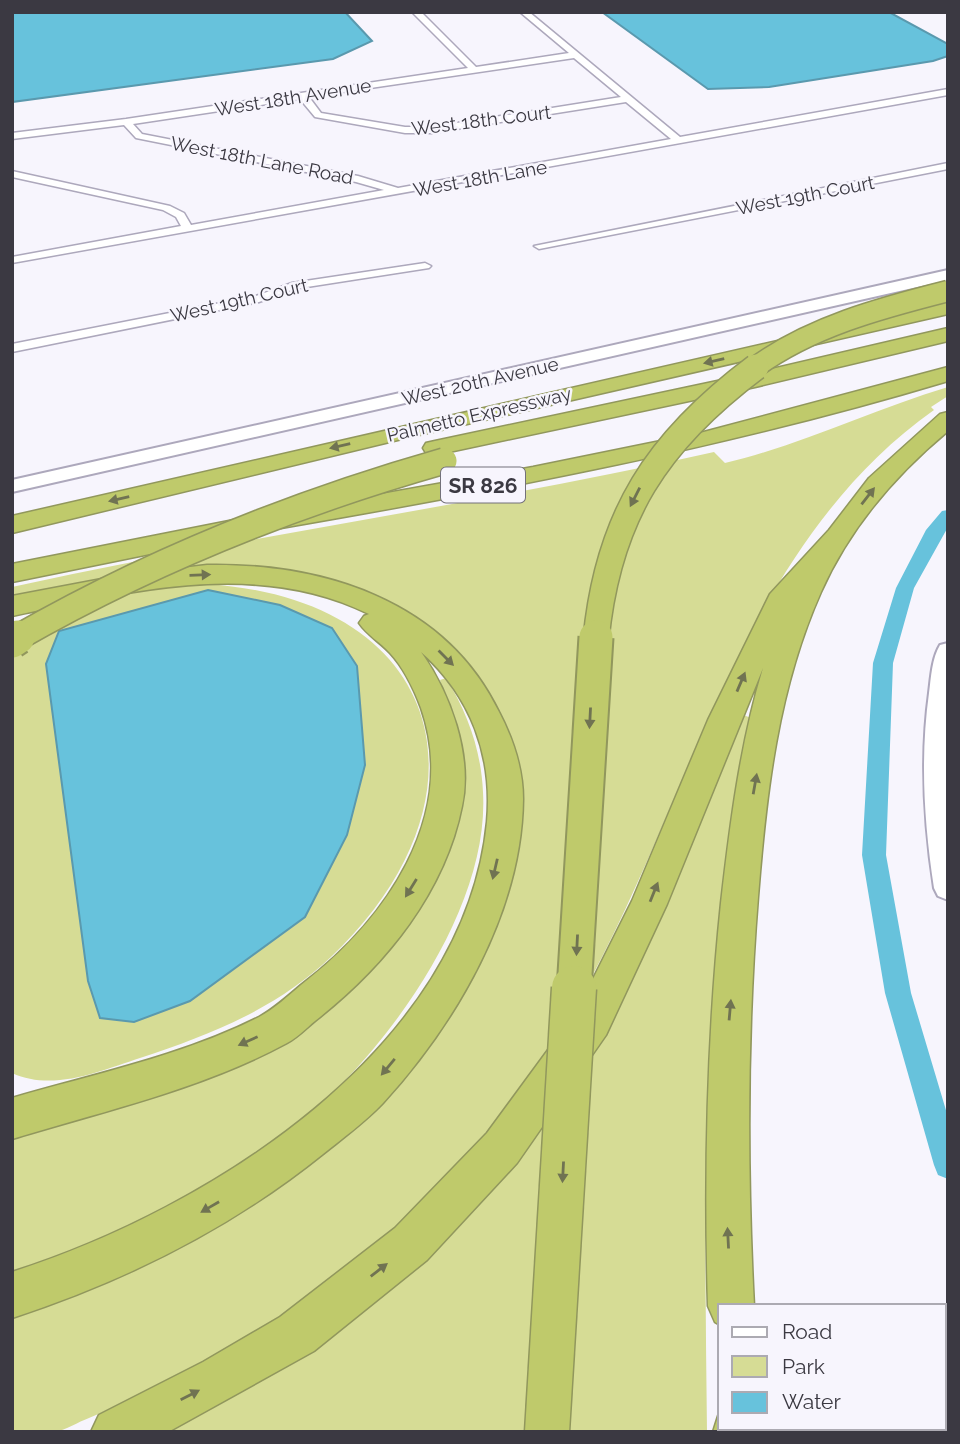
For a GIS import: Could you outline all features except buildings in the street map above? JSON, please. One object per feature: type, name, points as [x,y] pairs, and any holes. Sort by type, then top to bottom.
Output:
[{"type":"highway","points":[[547,1432],[595,652],[603,585],[617,534],[640,488],[673,442],[703,411],[750,371],[829,327],[948,291]]},
{"type":"highway","name":"Palmetto Expressway","points":[[12,524],[406,430],[948,308]]},
{"type":"highway","points":[[12,641],[124,580],[225,535],[440,455],[948,334]]},
{"type":"highway","points":[[12,619],[116,563],[229,513],[345,473],[948,346]]},
{"type":"highway","points":[[12,560],[652,441],[765,415],[948,363]]},
{"type":"highway","name":"SR 826","points":[[12,573],[223,531],[635,456],[810,415],[948,374]]},
{"type":"highway","points":[[122,1429],[220,1380],[297,1334],[411,1244],[502,1148],[592,1022],[649,904],[729,710],[780,601],[841,533],[898,462],[948,419]]},
{"type":"highway","points":[[731,1304],[727,1223],[729,1026],[745,843],[769,696],[796,617],[841,533]]},
{"type":"highway","points":[[12,606],[190,576],[236,574],[277,579],[354,595],[389,613],[426,638],[455,667],[479,701],[498,746],[506,797],[496,872],[470,942],[425,1022],[368,1090],[289,1156],[215,1204],[138,1247],[85,1270],[12,1295]]},
{"type":"highway","points":[[12,1119],[198,1063],[275,1028],[340,978],[386,930],[424,868],[446,805],[446,754],[437,709],[423,678],[401,646],[349,606],[277,579]]},
{"type":"highway","points":[[12,1093],[38,1099],[98,1093]]},
{"type":"street","points":[[416,12],[474,70]]},
{"type":"street","points":[[524,12],[680,142]]},
{"type":"street","name":"West 18th Avenue","points":[[12,136],[126,122],[575,55]]},
{"type":"street","name":"West 18th Lane","points":[[12,260],[403,192],[948,92]]},
{"type":"street","name":"West 18th Court","points":[[303,96],[318,115],[405,130],[432,130],[626,99]]},
{"type":"street","name":"West 18th Lane Road","points":[[126,122],[139,136],[358,179],[403,192]]},
{"type":"street","name":"West 19th Court","points":[[539,246],[948,166]]},
{"type":"street","points":[[12,174],[166,208],[180,215],[188,229]]},
{"type":"street","name":"West 19th Court","points":[[12,348],[259,299],[292,286],[425,265]]},
{"type":"street","name":"West 20th Avenue","points":[[12,486],[948,275]]},
{"type":"street","points":[[948,651],[938,714],[937,776],[948,888]]},
{"type":"green space","points":[[948,387],[948,396],[931,407],[934,410],[872,463],[819,523],[775,590],[736,661],[602,957],[568,1018],[529,1077],[487,1132],[440,1184],[389,1233],[335,1277],[278,1318],[154,1388],[68,1428],[50,1433],[12,1432],[12,1318],[388,1077],[514,814],[462,661],[287,572],[253,566],[155,568],[12,596],[12,587],[539,488],[714,452],[725,463],[781,447]]},
{"type":"green space","points":[[206,584],[287,598],[350,626],[395,667],[422,716],[429,773],[416,834],[384,896],[331,957],[310,975],[265,1006],[217,1030],[166,1049],[76,1078],[28,1078],[12,1073],[12,653],[130,588]],"holes":[[[59,631],[62,776],[46,664]]]},
{"type":"green space","points":[[446,678],[461,705],[476,747],[483,792],[481,838],[469,885],[450,932],[395,1022],[327,1098],[293,1128],[245,1162],[109,1238],[12,1273],[12,1137],[181,1086],[407,911],[450,718],[440,680]]},
{"type":"green space","points":[[741,714],[751,718],[732,819],[711,1018],[705,1225],[707,1432],[165,1432],[207,1411],[301,1351],[496,1179]]},
{"type":"water","points":[[12,12],[345,12],[372,41],[333,59],[12,102]]},
{"type":"water","points":[[602,12],[889,12],[948,44],[948,56],[933,61],[769,87],[708,89]]},
{"type":"water","points":[[208,590],[280,605],[332,628],[357,666],[365,765],[347,835],[305,917],[190,1001],[134,1022],[100,1018],[88,981],[46,664],[59,631]]},
{"type":"waterway","points":[[948,515],[932,534],[905,588],[883,663],[874,855],[898,993],[948,1165]]}]
